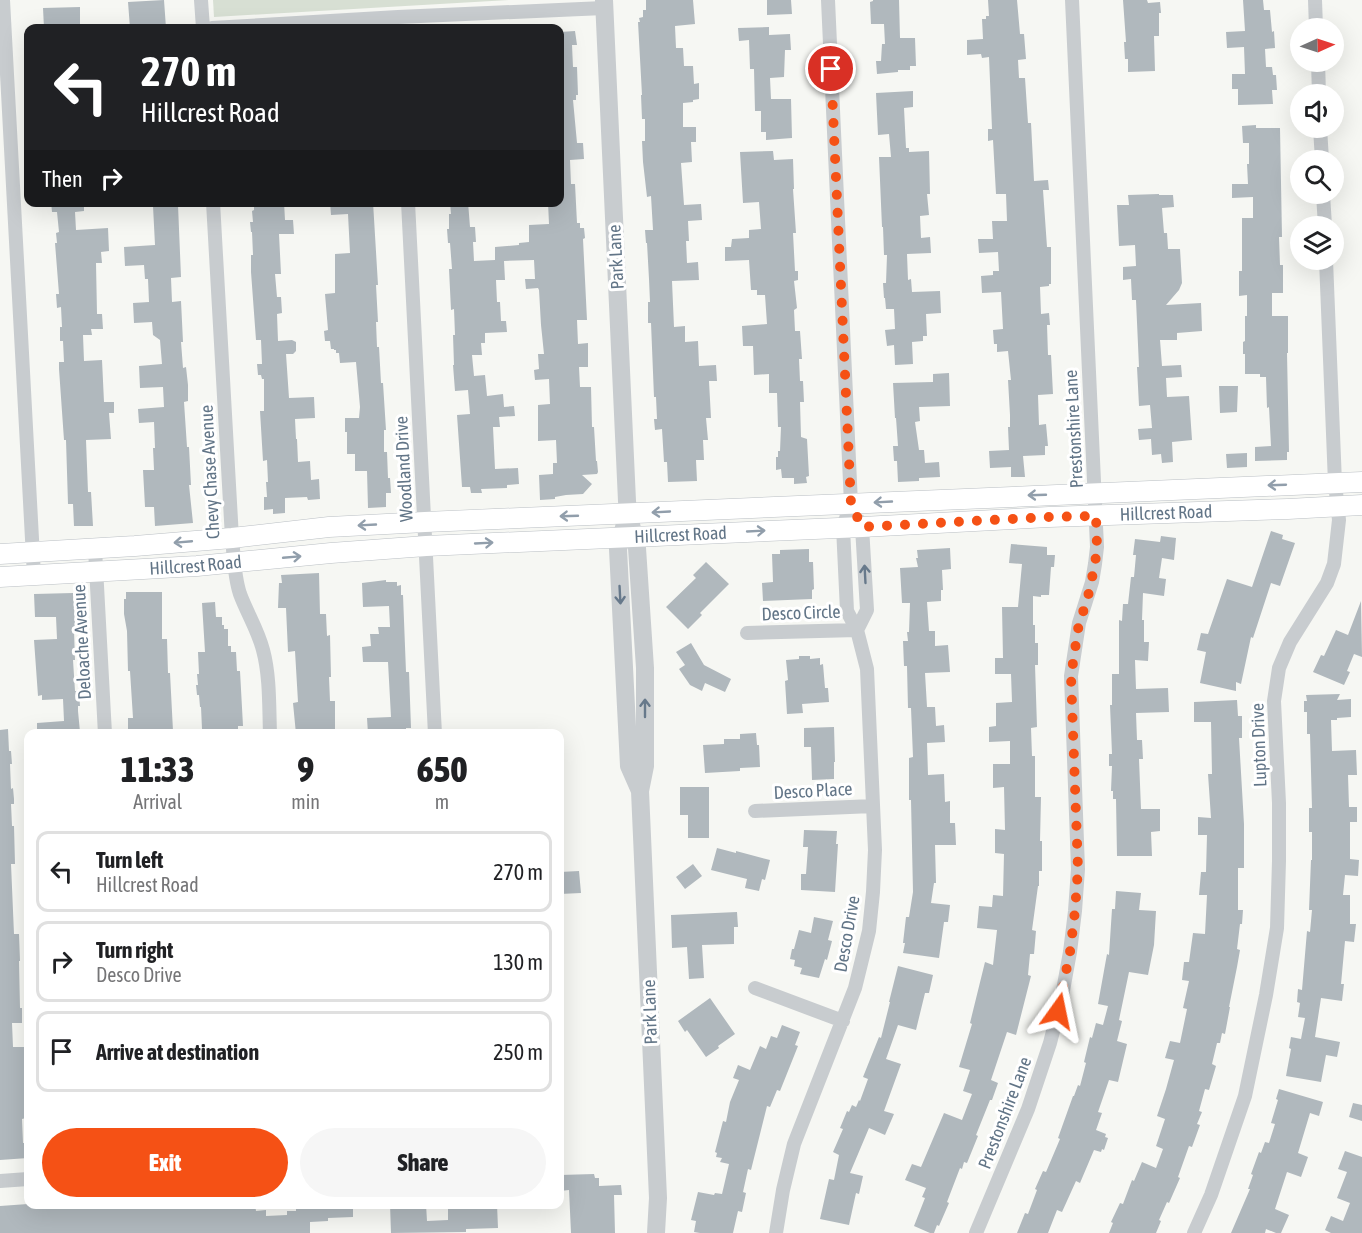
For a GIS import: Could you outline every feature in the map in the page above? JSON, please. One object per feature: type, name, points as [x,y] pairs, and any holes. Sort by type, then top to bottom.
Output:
[{"type":"main road","name":"Hillcrest Road","points":[[0,554],[95,549],[329,528],[425,522],[1362,482]]},
{"type":"main road","name":"Hillcrest Road","points":[[0,577],[197,566],[426,546],[1362,505]]},
{"type":"street","points":[[3,0],[34,576]]},
{"type":"street","points":[[201,0],[203,24]]},
{"type":"street","name":"Desco Drive","points":[[776,1233],[794,1144],[855,988],[869,931],[873,892],[873,806],[867,669],[857,630],[847,611],[852,527],[828,0]]},
{"type":"street","name":"Prestonshire Lane","points":[[976,1233],[1028,1109],[1047,1054],[1062,996],[1075,911],[1078,869],[1071,676],[1079,623],[1087,601],[1097,547],[1072,0]]},
{"type":"street","points":[[1315,0],[1316,18]]},
{"type":"street","points":[[362,24],[399,23],[604,4]]},
{"type":"street","name":"Park Lane","points":[[604,4],[628,537],[638,548],[645,668],[645,766],[640,791],[658,1198],[656,1233]]},
{"type":"street","name":"Chevy Chase Avenue","points":[[213,207],[234,562],[238,588],[263,648],[267,666],[270,729]]},
{"type":"street","name":"Woodland Drive","points":[[408,207],[435,729]]},
{"type":"street","name":"Lupton Drive","points":[[1194,1233],[1211,1194],[1245,1096],[1277,928],[1279,826],[1274,701],[1279,668],[1290,642],[1327,583],[1334,564],[1339,520],[1335,483],[1326,270]]},
{"type":"street","name":"Desco Drive","points":[[852,527],[867,610],[857,630]]},
{"type":"street","name":"Deloache Avenue","points":[[95,549],[105,729]]},
{"type":"street","name":"Desco Circle","points":[[747,633],[857,630]]},
{"type":"street","name":"Desco Place","points":[[754,812],[873,806]]},
{"type":"street","points":[[755,988],[843,1021]]},
{"type":"street","points":[[0,1181],[24,1179]]},
{"type":"shaded area","points":[[213,0],[509,0],[214,17]]},
{"type":"building","points":[[164,0],[166,24],[130,24],[128,2]]},
{"type":"building","points":[[646,0],[693,0],[695,24],[675,26],[676,48],[683,48],[684,66],[693,66],[694,84],[699,83],[699,99],[683,103],[683,127],[696,127],[696,142],[691,142],[692,162],[681,163],[684,205],[701,204],[702,220],[688,221],[689,241],[686,241],[687,263],[698,262],[699,280],[672,281],[674,327],[685,326],[685,342],[698,341],[699,366],[716,365],[717,381],[709,381],[711,418],[706,418],[708,440],[703,440],[704,460],[696,460],[697,481],[668,482],[662,429],[655,430],[656,397],[654,397],[651,323],[648,323],[648,302],[650,302],[645,230],[653,230],[651,196],[647,197],[643,162],[642,141],[645,141],[645,119],[642,119],[638,22],[640,22],[639,18],[643,17],[643,10],[646,10]]},
{"type":"building","points":[[767,0],[791,0],[792,14],[767,15]]},
{"type":"building","points":[[899,0],[900,38],[915,38],[916,66],[910,66],[910,70],[877,74],[876,61],[881,61],[882,44],[885,44],[884,24],[871,24],[870,2]]},
{"type":"building","points":[[988,0],[1017,0],[1020,34],[1024,34],[1026,59],[1018,60],[1019,78],[1025,78],[1028,123],[1031,123],[1034,181],[1048,180],[1049,190],[1043,190],[1047,247],[1051,247],[1051,284],[1040,287],[1041,314],[1049,313],[1048,355],[1051,355],[1053,394],[1038,395],[1039,425],[1046,424],[1048,446],[1045,446],[1045,455],[1023,456],[1025,477],[1011,477],[1011,467],[990,468],[989,451],[1009,450],[1008,380],[1011,380],[1008,351],[997,352],[997,344],[994,344],[993,330],[1003,329],[1001,292],[982,293],[981,276],[993,275],[993,271],[999,271],[998,252],[979,253],[978,239],[993,239],[992,221],[1007,221],[1006,194],[996,194],[993,140],[988,141],[988,129],[992,129],[989,57],[982,58],[981,54],[967,55],[967,40],[983,39],[982,19],[989,16]]},
{"type":"building","points":[[1123,0],[1160,2],[1159,36],[1154,36],[1155,71],[1128,72],[1128,59],[1125,59]]},
{"type":"building","points":[[1243,0],[1263,0],[1264,10],[1270,10],[1275,48],[1265,49],[1266,67],[1272,67],[1273,75],[1276,75],[1277,90],[1272,90],[1273,104],[1238,105],[1238,89],[1232,89],[1232,74],[1245,74],[1244,47],[1227,48],[1226,32],[1245,31]]},
{"type":"building","points":[[80,7],[80,24],[44,24],[43,8]]},
{"type":"building","points":[[769,27],[769,35],[790,34],[791,50],[785,50],[784,77],[770,78],[771,99],[791,99],[792,138],[766,140],[766,132],[761,132],[761,111],[755,111],[754,69],[750,69],[749,40],[739,41],[738,28]]},
{"type":"building","points":[[575,31],[577,45],[572,45],[573,67],[577,67],[578,95],[576,95],[576,100],[573,100],[577,143],[583,143],[584,159],[570,160],[571,184],[575,184],[577,223],[580,223],[580,228],[584,228],[585,238],[583,239],[587,320],[577,320],[578,344],[588,343],[588,367],[579,367],[580,387],[591,387],[592,427],[594,427],[598,472],[582,475],[592,484],[583,494],[540,500],[539,475],[553,474],[553,463],[557,463],[556,440],[538,441],[538,405],[550,404],[549,379],[535,380],[534,370],[539,369],[538,354],[544,354],[539,290],[538,288],[526,289],[525,279],[535,279],[534,260],[504,261],[505,280],[496,280],[501,321],[506,321],[507,332],[485,333],[485,343],[481,343],[482,355],[472,355],[474,376],[485,375],[487,396],[503,394],[504,407],[514,406],[515,416],[499,417],[500,427],[493,427],[495,469],[518,468],[519,484],[507,485],[507,488],[481,489],[482,493],[471,493],[470,487],[462,487],[457,415],[470,414],[468,390],[455,391],[454,309],[451,310],[449,269],[452,269],[447,229],[449,229],[449,214],[451,214],[450,207],[468,207],[470,227],[475,227],[474,261],[495,260],[495,247],[529,242],[529,225],[549,224],[548,207],[564,207],[564,32]]},
{"type":"building","points":[[913,91],[913,107],[904,108],[906,148],[909,148],[909,152],[929,151],[930,194],[927,194],[929,215],[920,216],[921,238],[930,237],[931,253],[907,254],[908,280],[911,279],[912,292],[940,291],[941,313],[926,314],[927,336],[923,336],[923,341],[912,342],[913,364],[895,365],[894,345],[887,346],[885,330],[895,329],[894,309],[886,309],[884,298],[883,283],[886,283],[887,255],[884,255],[879,157],[891,157],[889,134],[878,135],[876,93]]},
{"type":"building","points":[[1256,125],[1256,128],[1280,128],[1282,237],[1279,237],[1280,265],[1283,265],[1283,293],[1272,293],[1272,316],[1288,316],[1289,452],[1287,452],[1287,460],[1255,461],[1255,447],[1271,446],[1266,377],[1260,377],[1260,374],[1245,374],[1245,354],[1243,354],[1247,295],[1239,296],[1239,271],[1242,271],[1242,218],[1253,218],[1253,197],[1232,198],[1232,184],[1248,184],[1249,143],[1243,143],[1242,126]]},
{"type":"building","points":[[773,151],[774,160],[793,159],[796,233],[793,233],[795,271],[798,271],[798,280],[794,281],[797,308],[794,310],[795,331],[800,331],[802,359],[799,359],[800,381],[803,381],[804,402],[800,402],[801,437],[807,439],[809,476],[806,477],[807,483],[794,484],[794,478],[782,478],[781,469],[776,470],[781,427],[778,427],[777,393],[769,393],[769,374],[754,375],[753,346],[743,346],[742,326],[767,324],[765,295],[757,295],[757,290],[751,290],[749,260],[725,261],[725,247],[731,247],[732,239],[749,238],[749,230],[761,229],[759,202],[743,203],[740,152]]},
{"type":"building","points":[[1128,195],[1173,195],[1174,207],[1162,208],[1164,233],[1167,233],[1168,249],[1180,249],[1182,283],[1166,305],[1201,303],[1202,331],[1177,333],[1177,340],[1160,340],[1162,366],[1181,365],[1182,377],[1166,378],[1167,397],[1189,396],[1192,440],[1172,442],[1173,462],[1162,463],[1161,454],[1152,455],[1151,439],[1139,440],[1138,429],[1152,428],[1150,405],[1139,406],[1136,300],[1132,300],[1131,279],[1123,280],[1123,267],[1136,266],[1135,245],[1119,246],[1117,205],[1129,205]]},
{"type":"building","points":[[52,207],[84,207],[84,211],[75,212],[76,230],[108,228],[109,251],[101,252],[102,263],[96,263],[97,314],[102,314],[103,329],[91,329],[92,335],[83,335],[84,361],[102,360],[104,402],[114,402],[114,413],[109,413],[111,439],[86,440],[88,492],[91,492],[93,526],[74,526],[73,504],[68,504],[66,440],[64,440],[59,369],[59,362],[64,362],[63,341],[60,341],[61,307],[57,308],[56,294],[59,294],[55,243],[57,243],[56,233],[59,232],[57,212],[52,212]]},
{"type":"building","points":[[153,207],[178,207],[181,277],[171,278],[172,302],[181,301],[183,368],[186,367],[188,385],[188,401],[184,402],[193,523],[155,526],[154,507],[145,507],[143,470],[154,470],[154,422],[139,423],[138,409],[164,407],[163,387],[140,388],[139,366],[162,364],[160,340],[153,335],[152,322],[134,323],[133,303],[149,302],[148,279],[145,279],[144,265],[125,266],[124,247],[155,245]]},
{"type":"building","points":[[254,207],[284,207],[285,220],[293,220],[294,234],[279,234],[281,274],[275,274],[277,297],[281,297],[282,313],[277,314],[278,341],[296,342],[296,351],[293,354],[286,354],[289,398],[314,397],[315,418],[295,419],[296,439],[298,462],[310,461],[311,480],[319,479],[320,499],[285,498],[285,513],[273,514],[273,509],[264,510],[264,497],[267,497],[266,482],[268,482],[267,460],[263,461],[260,411],[264,411],[264,379],[258,375],[257,364],[262,364],[261,340],[256,340],[251,272],[251,255],[253,255],[250,222],[253,222],[252,211]]},
{"type":"building","points":[[330,207],[373,207],[378,285],[376,285],[377,347],[379,347],[381,383],[383,383],[386,430],[384,430],[384,452],[387,452],[391,493],[386,493],[386,507],[368,508],[367,471],[355,471],[355,454],[347,454],[345,418],[359,418],[356,362],[340,363],[339,353],[331,349],[330,341],[325,341],[324,331],[328,330],[325,294],[335,293],[335,254],[350,253],[348,214],[331,215]]},
{"type":"building","points":[[949,373],[950,406],[919,407],[920,421],[915,422],[919,450],[924,450],[925,463],[939,462],[940,477],[898,482],[897,461],[894,461],[893,446],[898,446],[893,383],[933,382],[933,374]]},
{"type":"building","points":[[1219,386],[1238,386],[1237,412],[1220,413]]},
{"type":"building","points":[[1247,453],[1247,467],[1227,468],[1226,454]]},
{"type":"building","points":[[1271,531],[1283,535],[1282,539],[1295,543],[1280,586],[1271,583],[1253,638],[1251,637],[1241,684],[1236,682],[1236,691],[1200,683],[1206,652],[1197,650],[1201,633],[1208,634],[1227,579],[1252,587]]},
{"type":"building","points":[[1161,536],[1176,538],[1174,560],[1162,558],[1159,578],[1166,579],[1164,596],[1143,593],[1142,620],[1144,620],[1144,642],[1149,642],[1148,661],[1135,660],[1136,689],[1168,688],[1169,712],[1136,713],[1137,740],[1142,740],[1143,759],[1139,759],[1141,809],[1160,809],[1160,831],[1151,832],[1152,856],[1117,856],[1116,799],[1113,799],[1113,791],[1111,791],[1112,766],[1109,766],[1109,754],[1112,754],[1110,705],[1112,705],[1112,674],[1119,674],[1119,620],[1122,621],[1123,604],[1128,604],[1131,577],[1134,577],[1135,539],[1160,542]]},
{"type":"building","points":[[1011,544],[1047,547],[1047,555],[1055,555],[1054,567],[1051,567],[1049,595],[1033,596],[1033,625],[1035,625],[1035,643],[1038,643],[1038,665],[1035,665],[1037,727],[1031,728],[1032,756],[1035,756],[1035,797],[1041,797],[1040,841],[1042,841],[1042,871],[1039,871],[1032,930],[1036,931],[1034,954],[1030,954],[1028,975],[1031,976],[1016,1035],[1007,1032],[991,1080],[998,1083],[992,1100],[990,1100],[976,1135],[978,1136],[967,1163],[964,1162],[962,1169],[960,1168],[939,1226],[937,1225],[934,1233],[930,1233],[914,1226],[925,1198],[922,1197],[926,1188],[905,1180],[912,1164],[921,1167],[944,1113],[962,1120],[972,1094],[963,1091],[970,1070],[959,1067],[972,1024],[970,1023],[985,962],[993,965],[997,930],[977,928],[979,906],[992,907],[993,895],[1003,896],[1004,854],[995,853],[995,829],[1005,830],[1004,787],[993,788],[993,764],[1010,764],[1010,741],[989,742],[989,727],[996,726],[996,703],[1012,702],[1011,674],[995,674],[995,658],[1003,658],[1002,607],[1018,607],[1022,564],[1009,563]]},
{"type":"building","points":[[950,548],[951,569],[942,570],[941,601],[927,602],[929,631],[935,631],[935,646],[948,645],[950,672],[925,673],[927,707],[935,707],[936,726],[944,725],[945,742],[927,743],[928,775],[944,774],[945,802],[950,801],[950,823],[955,823],[956,845],[935,845],[936,883],[934,883],[931,903],[950,905],[948,922],[944,922],[939,958],[903,953],[906,917],[909,917],[913,892],[909,758],[913,757],[911,708],[908,708],[907,666],[904,666],[903,641],[908,641],[910,603],[902,603],[900,568],[918,567],[917,550]]},
{"type":"building","points":[[809,549],[809,562],[813,562],[812,599],[763,601],[762,583],[773,582],[772,554],[780,554],[780,550]]},
{"type":"building","points":[[706,562],[729,584],[700,613],[702,615],[688,629],[666,607],[696,578],[693,575]]},
{"type":"building","points":[[319,573],[320,614],[326,614],[327,636],[330,635],[330,701],[335,701],[335,729],[296,729],[293,703],[298,702],[295,651],[288,652],[286,608],[278,608],[281,575]]},
{"type":"building","points":[[386,580],[386,582],[397,582],[397,586],[401,585],[406,672],[409,672],[411,728],[368,729],[367,718],[391,717],[388,662],[363,662],[362,647],[371,646],[370,634],[379,634],[378,627],[390,627],[389,606],[363,607],[362,583]]},
{"type":"building","points":[[126,592],[162,592],[162,639],[167,639],[173,729],[128,729],[128,718],[133,718],[124,614],[124,599],[126,599]]},
{"type":"building","points":[[73,593],[76,630],[74,630],[75,660],[73,660],[75,691],[79,691],[80,729],[37,729],[37,723],[64,721],[63,699],[42,700],[42,695],[38,696],[34,640],[57,639],[56,617],[35,617],[34,594]]},
{"type":"building","points":[[1361,601],[1362,657],[1354,654],[1344,685],[1313,672],[1321,655],[1324,656],[1336,630],[1348,635]]},
{"type":"building","points":[[215,602],[216,617],[222,617],[224,629],[228,629],[228,646],[231,646],[231,652],[236,652],[237,671],[240,671],[243,726],[238,726],[238,729],[202,729],[201,707],[196,685],[198,685],[197,674],[199,674],[198,652],[205,652],[202,603]]},
{"type":"building","points":[[691,643],[704,665],[731,679],[725,692],[705,683],[702,691],[690,685],[679,669],[685,665],[676,652]]},
{"type":"building","points":[[799,656],[810,656],[810,659],[820,658],[820,665],[823,664],[825,688],[828,688],[829,702],[802,704],[803,713],[787,714],[786,660],[799,659]]},
{"type":"building","points":[[1340,694],[1337,700],[1351,699],[1351,717],[1331,720],[1332,751],[1356,750],[1357,775],[1348,775],[1349,807],[1357,807],[1357,822],[1350,822],[1350,859],[1359,860],[1358,876],[1345,875],[1343,895],[1350,895],[1350,924],[1356,924],[1354,942],[1345,941],[1341,984],[1344,984],[1342,1001],[1321,998],[1315,1037],[1340,1042],[1337,1057],[1326,1055],[1321,1082],[1286,1076],[1291,1037],[1301,1039],[1305,1018],[1298,1017],[1300,1003],[1297,1002],[1298,989],[1302,990],[1307,931],[1310,932],[1312,910],[1309,910],[1312,860],[1312,832],[1309,832],[1309,808],[1312,808],[1310,734],[1307,734],[1307,712],[1304,712],[1304,701],[1307,701],[1306,695]]},
{"type":"building","points":[[1237,700],[1238,716],[1242,716],[1242,738],[1239,738],[1244,824],[1244,868],[1238,868],[1238,910],[1243,910],[1237,949],[1240,950],[1225,1034],[1222,1033],[1220,1043],[1217,1043],[1212,1064],[1216,1066],[1209,1090],[1205,1089],[1199,1111],[1202,1112],[1197,1124],[1200,1125],[1192,1147],[1189,1146],[1178,1177],[1180,1178],[1159,1220],[1161,1221],[1156,1233],[1109,1233],[1113,1223],[1111,1222],[1120,1203],[1123,1204],[1142,1162],[1156,1168],[1163,1149],[1156,1146],[1165,1119],[1157,1116],[1174,1060],[1165,1058],[1170,1041],[1180,1043],[1187,1009],[1183,1008],[1189,981],[1182,980],[1184,962],[1189,962],[1193,933],[1205,934],[1207,895],[1199,895],[1201,872],[1206,872],[1207,835],[1198,835],[1198,817],[1211,818],[1208,774],[1212,774],[1211,722],[1194,722],[1194,702]]},
{"type":"building","points":[[834,727],[834,779],[812,780],[811,747],[804,747],[804,728]]},
{"type":"building","points":[[8,729],[12,764],[10,764],[11,789],[13,788],[14,799],[14,804],[11,804],[15,864],[11,864],[14,934],[19,934],[22,1023],[12,1023],[13,1047],[24,1047],[24,1118],[22,1119],[24,1158],[0,1160],[0,730]]},
{"type":"building","points":[[756,733],[760,767],[740,768],[740,771],[705,773],[703,745],[724,744],[724,739],[740,739],[740,734]]},
{"type":"building","points":[[680,787],[709,787],[709,838],[688,838],[688,815],[680,815]]},
{"type":"building","points":[[804,830],[837,831],[835,892],[801,890],[801,874],[806,874],[808,847],[803,847]]},
{"type":"building","points":[[717,848],[770,860],[765,880],[762,879],[759,891],[745,888],[747,879],[711,870]]},
{"type":"building","points":[[693,864],[702,876],[685,889],[676,877]]},
{"type":"building","points":[[579,871],[581,893],[564,894],[564,872]]},
{"type":"building","points":[[1116,891],[1141,893],[1139,910],[1156,911],[1154,945],[1148,975],[1129,972],[1117,1041],[1127,1044],[1118,1082],[1109,1080],[1098,1112],[1102,1113],[1096,1130],[1106,1134],[1105,1137],[1108,1138],[1104,1150],[1102,1149],[1101,1152],[1094,1150],[1080,1183],[1076,1181],[1062,1212],[1057,1210],[1048,1233],[1017,1233],[1025,1213],[1028,1214],[1043,1171],[1046,1172],[1060,1139],[1058,1138],[1073,1096],[1078,1085],[1080,1086],[1090,1037],[1092,1038],[1096,1023],[1103,1025],[1108,1006],[1098,1004],[1107,954],[1109,955],[1112,909],[1115,909]]},
{"type":"building","points":[[737,912],[738,927],[734,927],[734,944],[702,945],[704,978],[689,979],[687,947],[672,948],[671,915]]},
{"type":"building","points":[[814,917],[833,921],[828,940],[832,941],[819,978],[800,974],[802,968],[794,966],[795,960],[790,959],[799,930],[811,933]]},
{"type":"building","points":[[898,966],[933,975],[929,993],[925,993],[916,1030],[898,1025],[886,1059],[901,1064],[884,1111],[894,1114],[885,1135],[869,1128],[850,1173],[863,1176],[859,1194],[856,1193],[849,1225],[820,1219],[829,1179],[834,1180],[839,1155],[833,1152],[843,1129],[840,1128],[847,1111],[849,1112],[852,1105],[856,1107],[860,1101],[868,1079],[863,1077],[879,1037],[881,1038]]},
{"type":"building","points":[[710,998],[735,1034],[706,1057],[678,1021]]},
{"type":"building","points":[[782,1025],[800,1032],[795,1045],[798,1046],[780,1091],[777,1090],[770,1107],[767,1106],[751,1170],[748,1169],[742,1212],[738,1211],[733,1233],[694,1232],[696,1221],[691,1220],[698,1192],[722,1194],[729,1164],[720,1162],[722,1158],[716,1157],[715,1152],[723,1121],[726,1122],[730,1102],[739,1080],[733,1078],[738,1065],[750,1070],[760,1046],[766,1049],[771,1036],[777,1038]]},
{"type":"building","points":[[1279,1089],[1323,1102],[1319,1116],[1310,1113],[1298,1153],[1308,1157],[1301,1177],[1287,1172],[1275,1209],[1289,1215],[1281,1233],[1266,1229],[1265,1233],[1231,1233],[1250,1189],[1248,1189],[1253,1175],[1251,1174],[1259,1152],[1261,1153],[1265,1142],[1269,1143],[1275,1124],[1271,1123]]},
{"type":"building","points":[[1353,1103],[1362,1105],[1362,1121],[1349,1117]]},
{"type":"building","points":[[1345,1151],[1362,1157],[1362,1233],[1331,1233],[1325,1230],[1331,1216],[1343,1221],[1350,1203],[1337,1198],[1347,1172],[1338,1169]]},
{"type":"building","points":[[594,1174],[595,1178],[599,1178],[599,1186],[621,1185],[622,1195],[614,1195],[615,1233],[571,1233],[569,1190],[564,1191],[564,1175]]},
{"type":"building","points":[[24,1204],[24,1209],[256,1209],[256,1211],[266,1210],[266,1216],[287,1215],[287,1211],[296,1211],[296,1209],[353,1209],[353,1217],[328,1218],[328,1221],[310,1222],[310,1233],[0,1233],[0,1206]]},
{"type":"building","points":[[390,1209],[426,1209],[427,1221],[448,1220],[448,1209],[497,1209],[498,1228],[466,1229],[466,1232],[391,1233]]},
{"type":"route","points":[[831,69],[851,504],[862,527],[1096,516],[1095,564],[1087,601],[1079,623],[1071,676],[1078,869],[1070,952],[1058,1011]]}]
